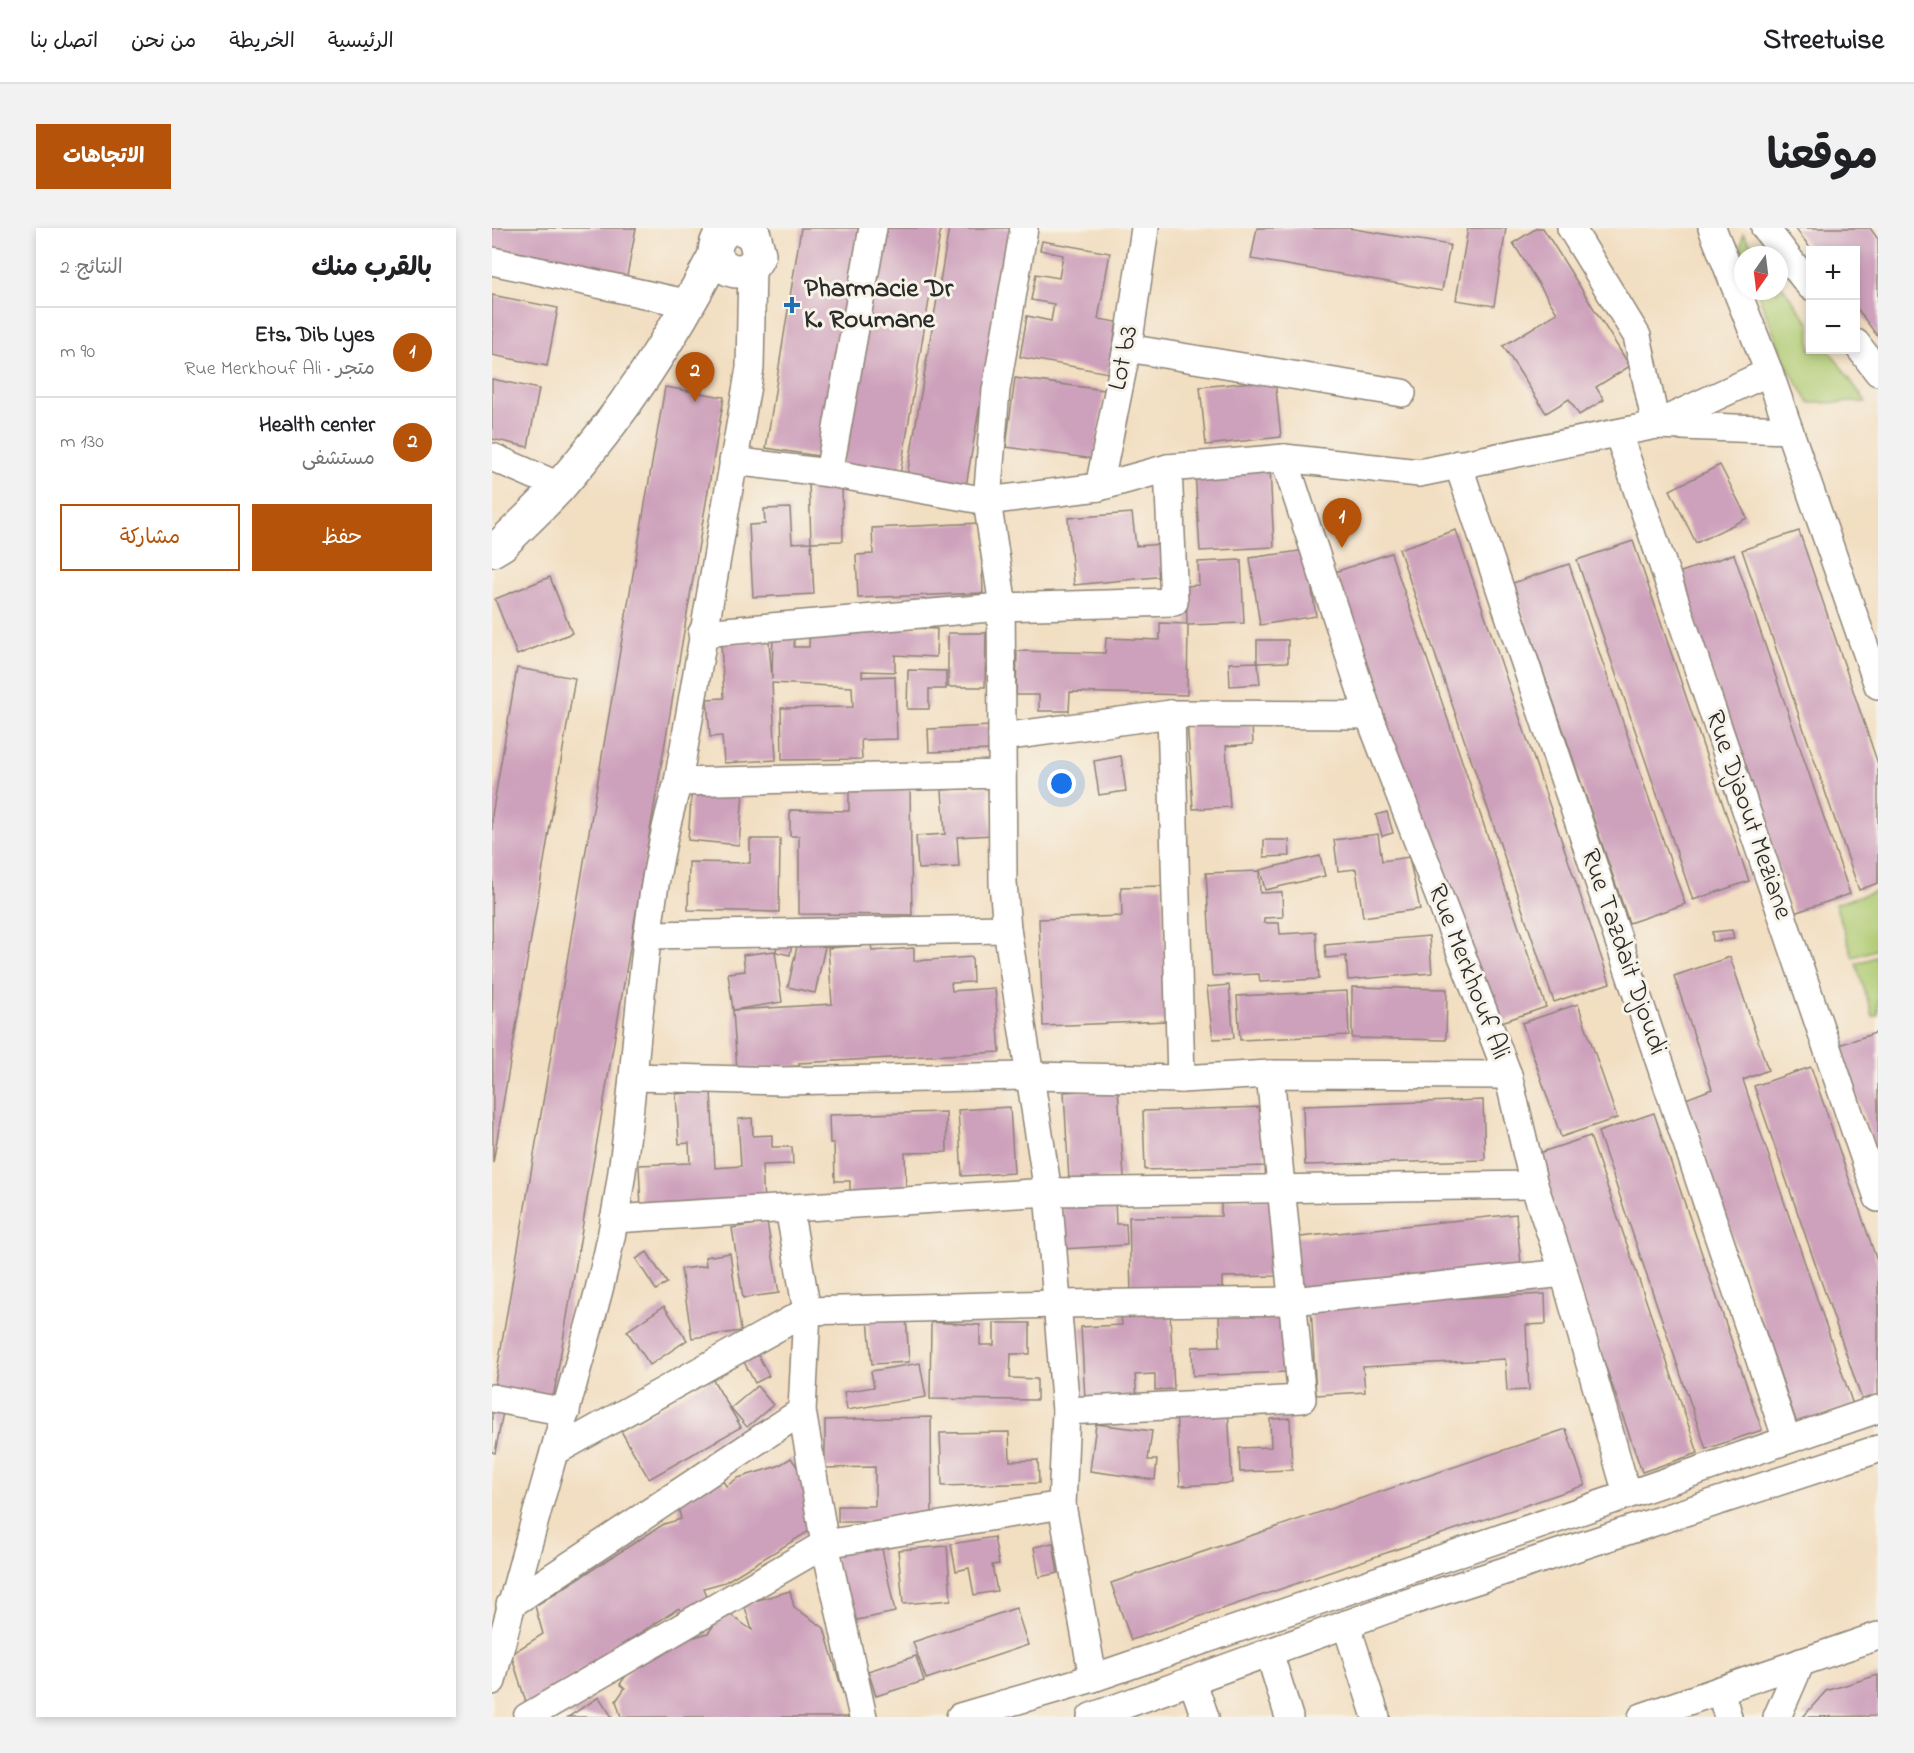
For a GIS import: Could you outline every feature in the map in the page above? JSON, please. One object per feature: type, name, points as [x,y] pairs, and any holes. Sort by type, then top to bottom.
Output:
[{"type":"main road","points":[[492,550],[502,544],[559,486],[620,410],[690,304],[739,239]]},
{"type":"street","points":[[829,473],[873,228]]},
{"type":"street","points":[[1024,228],[996,390],[987,501],[1001,607],[1003,883],[1007,929],[1048,1192],[1066,1411],[1062,1505],[1093,1678]]},
{"type":"street","name":"Lot b3","points":[[1099,487],[1127,348],[1145,228]]},
{"type":"street","points":[[1570,228],[1637,336],[1656,425]]},
{"type":"street","points":[[1712,228],[1768,372],[1878,685]]},
{"type":"street","points":[[1765,228],[1806,281]]},
{"type":"street","points":[[492,1681],[510,1605],[556,1451],[603,1275],[615,1219],[634,1077],[647,935],[664,830],[678,782],[702,633],[750,369],[739,239]]},
{"type":"street","points":[[492,261],[690,304]]},
{"type":"street","points":[[1127,348],[1402,393]]},
{"type":"street","points":[[1860,348],[1878,372]]},
{"type":"street","points":[[733,461],[829,473],[987,501],[1099,487],[1168,468],[1284,458],[1419,473],[1656,425],[1768,372]]},
{"type":"street","points":[[1656,425],[1789,430]]},
{"type":"street","name":"Rue Djaout Meziane","points":[[1618,433],[1878,1198]]},
{"type":"street","points":[[492,457],[559,486]]},
{"type":"street","name":"Rue Merkhouf Ali","points":[[1284,458],[1369,715],[1508,1075],[1534,1185],[1564,1273],[1627,1494]]},
{"type":"street","name":"Rue Tazdait Djoudi","points":[[1458,464],[1787,1440]]},
{"type":"street","points":[[702,633],[1001,607],[1174,602],[1168,468]]},
{"type":"street","points":[[1171,714],[1181,1079]]},
{"type":"street","points":[[1002,737],[1171,714],[1369,715]]},
{"type":"street","points":[[678,782],[1002,774]]},
{"type":"street","points":[[647,935],[1007,929]]},
{"type":"street","points":[[1066,1411],[1302,1399],[1270,1074]]},
{"type":"street","points":[[634,1077],[782,1081],[1031,1076],[1181,1079],[1270,1074],[1508,1075]]},
{"type":"street","points":[[615,1219],[1048,1192],[1534,1185]]},
{"type":"street","points":[[789,1208],[807,1311],[802,1411],[825,1544],[863,1717]]},
{"type":"street","points":[[556,1451],[807,1311],[1058,1304],[1292,1301],[1564,1273]]},
{"type":"street","points":[[492,1398],[566,1412]]},
{"type":"street","points":[[960,1717],[1093,1678],[1878,1409]]},
{"type":"street","points":[[510,1605],[802,1411]]},
{"type":"street","points":[[1091,1717],[1346,1624],[1878,1449]]},
{"type":"street","points":[[526,1717],[825,1544],[1062,1505]]},
{"type":"street","points":[[1346,1624],[1376,1717]]},
{"type":"street","points":[[1647,1716],[1878,1636]]},
{"type":"street","points":[[1269,1652],[1289,1717]]},
{"type":"street","points":[[1777,1717],[1802,1662]]},
{"type":"street","points":[[1192,1680],[1205,1717]]},
{"type":"street","points":[[1720,1690],[1728,1717]]},
{"type":"green space","points":[[1743,234],[1752,246],[1741,246]]},
{"type":"green space","points":[[1788,294],[1806,319],[1806,354],[1832,354],[1866,402],[1809,403],[1785,362],[1761,300],[1788,300]]},
{"type":"green space","points":[[1878,890],[1878,949],[1853,957],[1835,904]]},
{"type":"green space","points":[[1878,956],[1878,1015],[1873,1017],[1856,964]]},
{"type":"building","points":[[492,228],[636,228],[627,276],[492,248]]},
{"type":"building","points":[[801,228],[861,228],[825,457],[766,448]]},
{"type":"building","points":[[881,228],[941,228],[899,481],[840,471]]},
{"type":"building","points":[[949,228],[1010,228],[965,492],[906,482]]},
{"type":"building","points":[[1257,228],[1348,228],[1450,245],[1442,291],[1251,259]]},
{"type":"building","points":[[1468,228],[1506,228],[1494,306],[1456,300]]},
{"type":"building","points":[[1537,228],[1543,228],[1630,366],[1596,387],[1604,400],[1579,415],[1569,399],[1546,413],[1503,346],[1557,313],[1513,243]]},
{"type":"building","points":[[1795,228],[1870,228],[1878,239],[1878,337],[1860,312],[1860,246],[1809,246]]},
{"type":"building","points":[[1042,241],[1110,253],[1098,319],[1117,322],[1108,373],[1020,357],[1027,316],[1051,321],[1054,304],[1031,300],[1036,274],[1059,278],[1063,255],[1040,250]]},
{"type":"building","points":[[492,295],[558,308],[547,366],[492,355]]},
{"type":"building","points":[[1015,378],[1104,390],[1095,459],[1006,447]]},
{"type":"building","points":[[492,379],[539,389],[528,447],[492,439]]},
{"type":"building","points":[[1275,380],[1281,437],[1206,445],[1200,387]]},
{"type":"building","points":[[665,387],[724,397],[553,1399],[494,1389]]},
{"type":"building","points":[[1720,465],[1747,518],[1696,543],[1670,490]]},
{"type":"building","points":[[1270,468],[1274,547],[1200,551],[1195,472]]},
{"type":"building","points":[[842,480],[843,541],[811,542],[809,481]]},
{"type":"building","points":[[790,508],[792,543],[811,542],[814,594],[753,597],[749,525],[765,524],[764,509]]},
{"type":"building","points":[[1132,513],[1136,546],[1163,544],[1166,576],[1074,585],[1068,518]]},
{"type":"building","points":[[980,523],[983,593],[858,598],[856,555],[873,554],[872,528]]},
{"type":"building","points":[[1456,530],[1610,983],[1554,1002],[1399,549]]},
{"type":"building","points":[[1799,531],[1878,764],[1878,883],[1859,890],[1742,550]]},
{"type":"building","points":[[1633,541],[1749,881],[1693,900],[1577,560]]},
{"type":"building","points":[[1306,550],[1316,616],[1260,625],[1250,558]]},
{"type":"building","points":[[1391,553],[1546,1007],[1490,1026],[1335,572]]},
{"type":"building","points":[[1734,554],[1850,894],[1794,913],[1678,573]]},
{"type":"building","points":[[1241,560],[1244,623],[1188,625],[1187,695],[1070,692],[1069,711],[1039,711],[1039,695],[1016,695],[1017,651],[1105,653],[1106,638],[1160,640],[1160,623],[1187,624],[1186,586],[1199,585],[1198,562]]},
{"type":"building","points":[[1569,564],[1685,904],[1629,923],[1513,583]]},
{"type":"building","points":[[550,577],[572,633],[517,655],[495,599]]},
{"type":"building","points":[[810,624],[937,629],[936,657],[895,655],[895,672],[862,671],[862,677],[895,676],[897,739],[861,740],[862,759],[782,760],[781,708],[853,707],[852,687],[772,683],[776,760],[724,763],[722,736],[710,737],[707,699],[724,698],[721,643],[769,641],[772,679],[773,634],[794,635],[794,647],[809,647]]},
{"type":"building","points":[[948,633],[986,633],[985,687],[948,687]]},
{"type":"building","points":[[1257,640],[1288,640],[1288,662],[1258,663],[1260,684],[1230,686],[1229,663],[1257,662]]},
{"type":"building","points":[[517,668],[575,678],[493,1163],[492,815]]},
{"type":"building","points":[[908,670],[946,671],[946,689],[929,689],[929,709],[907,709]]},
{"type":"building","points":[[1187,719],[1252,725],[1253,744],[1226,746],[1230,807],[1193,809]]},
{"type":"building","points":[[991,726],[992,750],[929,752],[928,729]]},
{"type":"building","points":[[1121,756],[1126,791],[1099,795],[1094,761]]},
{"type":"building","points":[[692,787],[743,792],[739,845],[688,840]]},
{"type":"building","points":[[988,787],[992,835],[957,837],[959,867],[918,869],[916,836],[945,834],[942,790]]},
{"type":"building","points":[[849,788],[910,789],[912,915],[799,914],[799,836],[790,836],[790,810],[849,811]]},
{"type":"building","points":[[1387,812],[1393,833],[1382,836],[1376,815]]},
{"type":"building","points":[[1378,834],[1382,861],[1409,857],[1420,909],[1363,917],[1356,869],[1338,871],[1334,840]]},
{"type":"building","points":[[750,839],[780,839],[779,912],[688,910],[689,862],[750,863]]},
{"type":"building","points":[[1264,840],[1289,840],[1290,856],[1264,857]]},
{"type":"building","points":[[1320,856],[1325,876],[1265,890],[1260,870]]},
{"type":"building","points":[[1259,871],[1260,893],[1282,892],[1283,917],[1264,918],[1264,923],[1279,923],[1280,934],[1316,932],[1319,979],[1260,982],[1259,974],[1212,976],[1206,873]]},
{"type":"building","points":[[1162,886],[1167,1021],[1043,1026],[1039,919],[1122,916],[1121,887]]},
{"type":"building","points":[[1732,930],[1734,939],[1713,941],[1712,932]]},
{"type":"building","points":[[778,936],[793,938],[790,955],[776,952]]},
{"type":"building","points":[[1429,936],[1432,973],[1348,980],[1346,956],[1326,958],[1325,945]]},
{"type":"building","points":[[799,937],[826,942],[815,993],[788,987]]},
{"type":"building","points":[[871,945],[872,951],[914,948],[914,961],[972,957],[973,982],[951,983],[952,991],[995,988],[1000,1052],[799,1063],[799,1066],[737,1070],[733,1010],[832,1004],[828,948]]},
{"type":"building","points":[[775,951],[782,1002],[733,1010],[728,973],[745,971],[743,955]]},
{"type":"building","points":[[1730,957],[1768,1070],[1743,1080],[1853,1405],[1797,1424],[1686,1099],[1712,1089],[1674,976]]},
{"type":"building","points":[[1229,985],[1234,1038],[1213,1039],[1207,987]]},
{"type":"building","points":[[1352,987],[1447,989],[1446,1040],[1352,1038]]},
{"type":"building","points":[[1347,991],[1349,1035],[1240,1040],[1237,996]]},
{"type":"building","points":[[1578,1004],[1617,1118],[1561,1137],[1522,1023]]},
{"type":"building","points":[[1878,1032],[1878,1158],[1839,1045]]},
{"type":"building","points":[[1811,1067],[1878,1264],[1878,1395],[1862,1400],[1754,1086]]},
{"type":"building","points":[[1118,1089],[1124,1177],[1069,1181],[1064,1092]]},
{"type":"building","points":[[711,1091],[715,1168],[741,1166],[738,1119],[752,1118],[753,1136],[772,1135],[772,1147],[792,1147],[793,1164],[762,1165],[764,1202],[641,1209],[639,1165],[690,1163],[689,1143],[679,1144],[676,1094]]},
{"type":"building","points":[[1483,1100],[1485,1160],[1305,1165],[1303,1106]]},
{"type":"building","points":[[1010,1107],[1014,1173],[962,1176],[958,1110]]},
{"type":"building","points":[[1263,1107],[1265,1166],[1145,1170],[1143,1111]]},
{"type":"building","points":[[946,1112],[947,1152],[905,1153],[906,1195],[850,1196],[850,1181],[835,1181],[834,1143],[830,1143],[829,1115]]},
{"type":"building","points":[[1654,1113],[1762,1430],[1706,1449],[1598,1132]]},
{"type":"building","points":[[1590,1136],[1698,1453],[1642,1472],[1533,1155]]},
{"type":"building","points":[[1115,1199],[1116,1224],[1126,1224],[1127,1245],[1063,1249],[1061,1202]]},
{"type":"building","points":[[1277,1199],[1279,1276],[1222,1277],[1222,1292],[1131,1294],[1129,1217],[1221,1216],[1221,1200]]},
{"type":"building","points":[[1516,1214],[1522,1273],[1297,1296],[1291,1238]]},
{"type":"building","points":[[767,1222],[779,1293],[743,1298],[732,1228]]},
{"type":"building","points":[[647,1252],[667,1283],[656,1290],[636,1259]]},
{"type":"building","points":[[730,1253],[741,1331],[692,1338],[681,1269],[706,1266],[705,1257]]},
{"type":"building","points":[[1545,1294],[1546,1324],[1526,1325],[1529,1390],[1507,1391],[1505,1359],[1363,1367],[1365,1392],[1316,1395],[1311,1306]]},
{"type":"building","points":[[664,1306],[687,1340],[650,1365],[627,1331]]},
{"type":"building","points":[[1170,1311],[1174,1389],[1155,1390],[1155,1374],[1135,1375],[1137,1397],[1085,1399],[1081,1327],[1122,1325],[1121,1314]]},
{"type":"building","points":[[1283,1312],[1287,1372],[1193,1376],[1192,1347],[1220,1346],[1219,1315]]},
{"type":"building","points":[[906,1316],[909,1362],[872,1364],[868,1319]]},
{"type":"building","points":[[931,1322],[980,1325],[980,1345],[994,1345],[994,1323],[1030,1323],[1030,1354],[1011,1354],[1010,1378],[1037,1379],[1037,1400],[930,1399]]},
{"type":"building","points":[[758,1355],[769,1376],[755,1383],[744,1362]]},
{"type":"building","points":[[920,1363],[926,1397],[847,1410],[844,1392],[874,1387],[871,1371]]},
{"type":"building","points":[[712,1378],[741,1427],[649,1479],[621,1431]]},
{"type":"building","points":[[757,1386],[773,1405],[747,1427],[731,1408]]},
{"type":"building","points":[[492,1404],[504,1407],[495,1453],[492,1452]]},
{"type":"building","points":[[1228,1407],[1232,1483],[1180,1486],[1176,1410]]},
{"type":"building","points":[[931,1417],[932,1522],[838,1522],[838,1506],[875,1506],[875,1467],[825,1468],[825,1420]]},
{"type":"building","points":[[1290,1418],[1292,1470],[1240,1472],[1239,1448],[1271,1447],[1270,1419]]},
{"type":"building","points":[[1096,1424],[1152,1431],[1148,1460],[1157,1460],[1155,1480],[1090,1471]]},
{"type":"building","points":[[1566,1429],[1585,1485],[1131,1640],[1111,1583]]},
{"type":"building","points":[[1009,1432],[1010,1461],[1038,1460],[1039,1483],[942,1486],[940,1433]]},
{"type":"building","points":[[791,1458],[798,1468],[816,1527],[725,1582],[704,1588],[707,1597],[682,1613],[679,1608],[527,1706],[511,1654],[543,1634],[535,1606],[664,1524],[681,1519],[677,1503],[719,1475],[726,1486],[738,1478],[778,1466]]},
{"type":"building","points":[[994,1537],[999,1564],[992,1565],[997,1591],[974,1595],[969,1568],[956,1571],[951,1544]]},
{"type":"building","points":[[1053,1543],[1058,1573],[1039,1577],[1034,1547]]},
{"type":"building","points":[[881,1544],[895,1612],[848,1622],[834,1553]]},
{"type":"building","points":[[947,1546],[951,1600],[903,1604],[898,1550]]},
{"type":"building","points":[[790,1591],[794,1607],[824,1628],[850,1717],[621,1717],[616,1701],[625,1688],[620,1684],[643,1652],[708,1633],[729,1604],[732,1616],[752,1630],[744,1604]]},
{"type":"building","points":[[1016,1608],[1028,1645],[926,1679],[913,1642]]},
{"type":"building","points":[[916,1656],[924,1681],[876,1696],[868,1671]]},
{"type":"building","points":[[1878,1675],[1878,1716],[1803,1717],[1826,1691]]},
{"type":"building","points":[[599,1697],[612,1717],[568,1717]]},
{"type":"place","name":"Pharmacie Dr K. Roumane","points":[[792,305]]},
{"type":"place","name":"Health center","points":[[695,402]]},
{"type":"place","name":"Ets. Dib Lyes","points":[[1342,548]]}]
